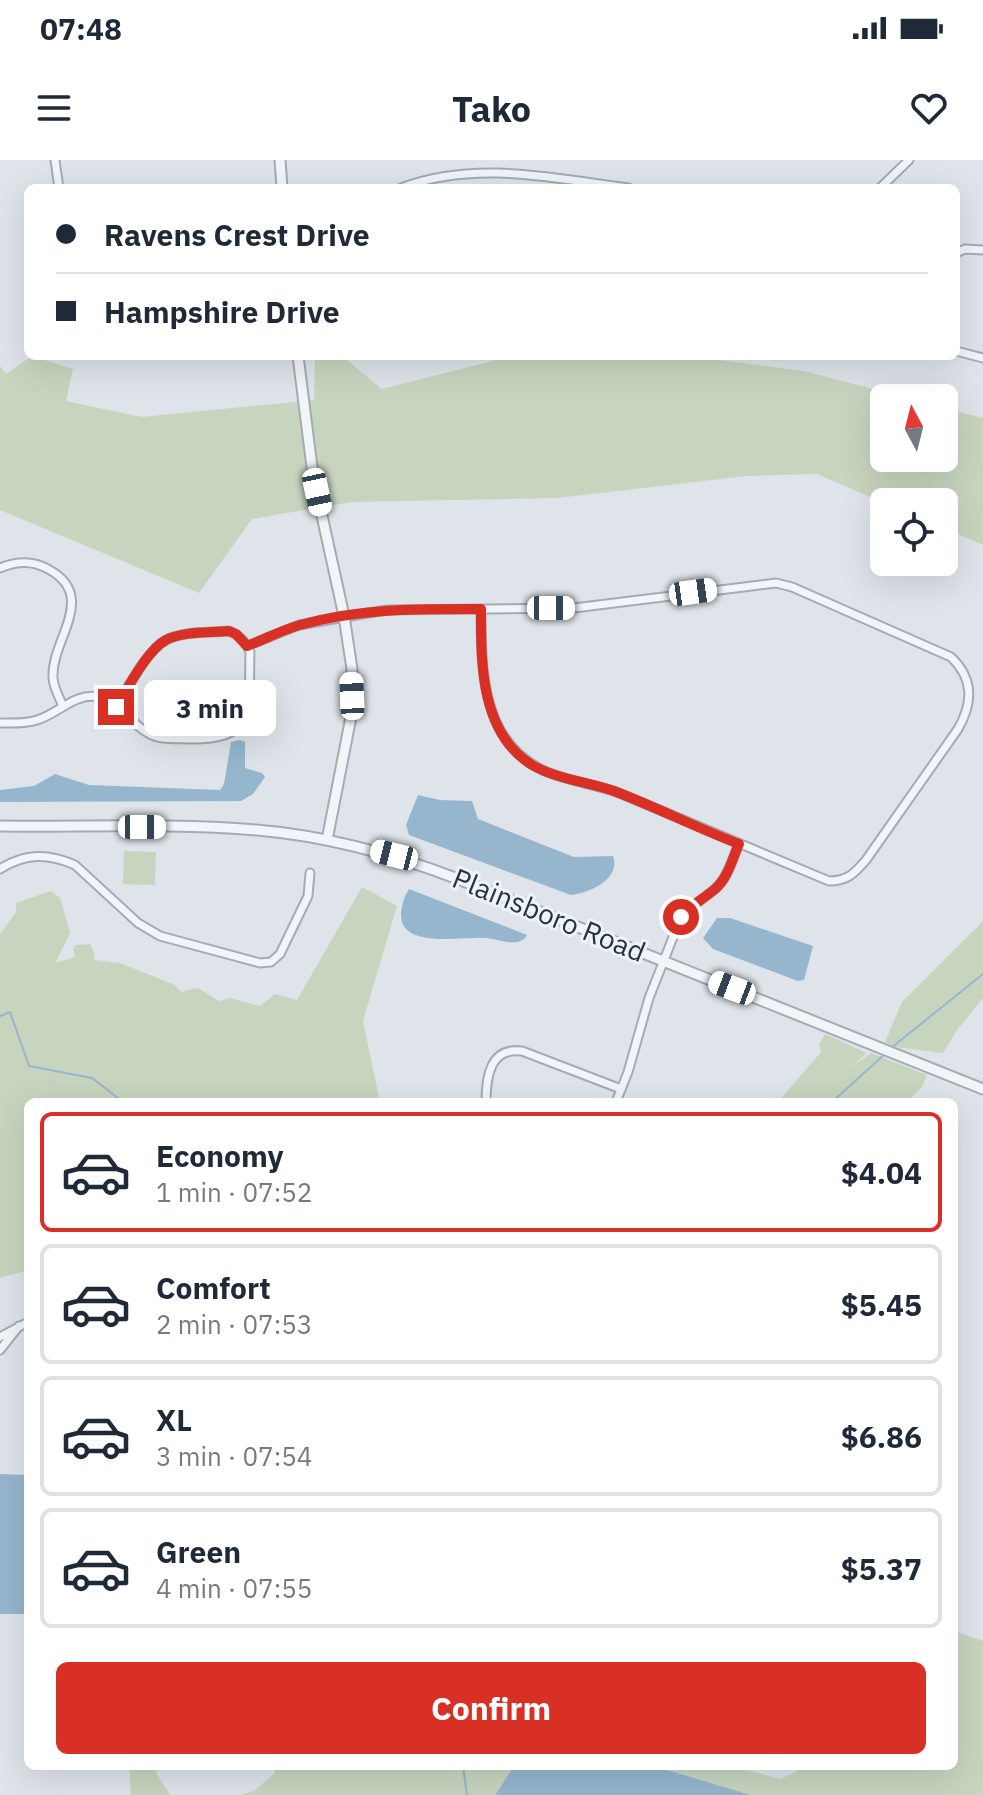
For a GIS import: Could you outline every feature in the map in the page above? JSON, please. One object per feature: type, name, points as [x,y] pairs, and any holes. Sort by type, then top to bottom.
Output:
[{"type":"street","points":[[55,160],[58,184]]},
{"type":"street","points":[[280,160],[282,184]]},
{"type":"street","points":[[884,184],[909,160]]},
{"type":"street","points":[[411,184],[437,174],[492,166],[526,168],[608,184]]},
{"type":"street","points":[[960,251],[983,250]]},
{"type":"street","points":[[960,352],[983,358]]},
{"type":"street","points":[[299,360],[313,475],[344,616],[352,669],[351,717],[327,840]]},
{"type":"street","points":[[0,568],[19,562],[32,563],[58,575],[68,588],[72,602],[71,615],[53,678],[63,706]]},
{"type":"street","points":[[247,646],[299,625],[386,610],[574,608],[776,583],[792,587],[942,652],[959,664],[969,689],[969,707],[866,860],[843,881],[829,881],[619,793],[551,773],[519,755],[498,728],[487,696],[481,656],[481,609]]},
{"type":"street","points":[[0,723],[31,722],[87,696],[99,697],[141,729],[159,738],[223,737],[240,726],[248,714],[250,652],[236,634],[229,631],[175,636],[164,640],[154,649],[116,707]]},
{"type":"street","name":"Plainsboro Road","points":[[0,826],[229,829],[327,840],[394,855],[983,1089]]},
{"type":"street","points":[[618,1098],[631,1064],[643,1016],[681,917],[688,908],[716,889],[739,844]]},
{"type":"street","points":[[0,869],[24,858],[42,855],[61,859],[75,865],[148,930],[199,948],[260,963],[276,959],[308,896],[310,873]]},
{"type":"street","points":[[486,1098],[486,1080],[492,1062],[510,1051],[522,1051],[546,1059],[621,1089]]},
{"type":"street","points":[[0,1337],[24,1324]]},
{"type":"street","points":[[0,1350],[24,1324]]},
{"type":"green space","points":[[26,360],[45,360],[73,369],[66,401],[141,417],[314,400],[315,360],[347,360],[382,389],[496,360],[720,360],[804,371],[870,388],[870,472],[958,472],[958,412],[983,418],[983,545],[958,534],[958,488],[870,488],[870,497],[817,474],[747,476],[557,498],[351,502],[252,519],[199,593],[0,510],[0,366],[6,374]]},
{"type":"green space","points":[[124,851],[156,852],[155,885],[123,884]]},
{"type":"green space","points":[[362,887],[397,906],[363,1021],[379,1098],[24,1098],[24,1271],[0,1278],[0,934],[16,912],[16,903],[51,891],[60,898],[70,933],[55,963],[75,957],[73,949],[76,945],[90,944],[94,960],[120,963],[175,985],[181,992],[198,988],[219,1001],[230,998],[260,1006],[275,994],[297,1000]]},
{"type":"green space","points":[[983,921],[983,998],[943,1053],[896,1047],[885,1042],[902,1002]]},
{"type":"green space","points":[[825,1034],[867,1053],[850,1068],[871,1053],[927,1075],[922,1087],[911,1098],[781,1098],[821,1052],[819,1045]]},
{"type":"green space","points":[[958,1632],[983,1641],[983,1795],[751,1795],[665,1770],[746,1770],[780,1779],[796,1772],[958,1770]]},
{"type":"green space","points":[[129,1770],[156,1770],[170,1795],[131,1795]]},
{"type":"green space","points":[[275,1770],[511,1770],[495,1795],[240,1795],[254,1791]]},
{"type":"water","points":[[231,742],[245,742],[245,768],[262,773],[265,777],[253,794],[241,801],[0,802],[0,790],[34,786],[55,774],[89,785],[220,790],[224,784]]},
{"type":"water","points":[[418,795],[440,800],[472,801],[478,819],[574,857],[613,856],[612,872],[595,888],[571,895],[409,835],[406,825]]},
{"type":"water","points":[[409,889],[527,935],[515,942],[487,938],[421,937],[403,925],[401,910]]},
{"type":"water","points":[[717,918],[730,918],[813,946],[804,980],[798,981],[713,949],[703,938]]},
{"type":"water","points":[[0,1474],[24,1475],[24,1614],[0,1614]]},
{"type":"water","points":[[511,1770],[665,1770],[751,1795],[495,1795]]},
{"type":"waterway","points":[[891,1048],[983,974]]},
{"type":"waterway","points":[[0,1016],[10,1012],[29,1066],[92,1078],[118,1098]]},
{"type":"waterway","points":[[836,1098],[886,1053]]},
{"type":"waterway","points":[[464,1770],[467,1795]]},
{"type":"route","points":[[116,707],[154,649],[175,636],[229,631],[243,639],[247,646],[299,625],[344,616],[386,610],[481,609],[481,656],[487,696],[498,728],[519,755],[551,773],[619,793],[739,844],[716,889],[688,908],[681,917]]}]
